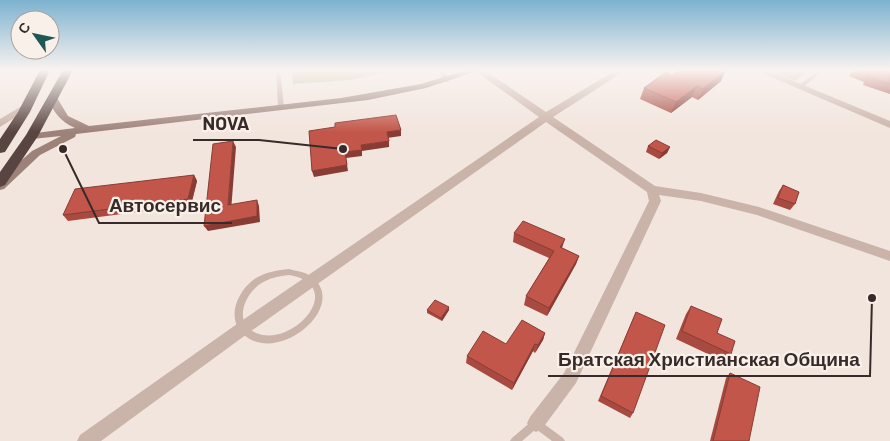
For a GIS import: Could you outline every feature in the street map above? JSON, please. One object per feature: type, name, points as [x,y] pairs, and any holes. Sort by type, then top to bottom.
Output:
[{"type":"highway","points":[[3,142],[27,106],[35,91]]},
{"type":"highway","points":[[0,182],[32,136],[57,91]]},
{"type":"highway","points":[[3,142],[32,136]]},
{"type":"main road","points":[[32,136],[281,108],[386,95],[405,91]]},
{"type":"main road","points":[[53,98],[57,110],[65,119],[78,126],[90,129]]},
{"type":"main road","points":[[0,186],[36,153],[58,141],[90,129]]},
{"type":"street","points":[[507,91],[652,190],[701,197],[759,211],[890,256]]},
{"type":"street","points":[[86,441],[242,328],[546,117],[589,91]]},
{"type":"street","points":[[808,91],[890,125]]},
{"type":"street","points":[[0,124],[27,106]]},
{"type":"street","points":[[536,423],[570,378],[655,201],[652,190]]},
{"type":"lane","points":[[280,91],[281,108]]},
{"type":"lane","points":[[289,272],[306,276],[312,280],[319,292],[318,307],[314,315],[302,329],[284,338],[264,340],[256,338],[242,328],[237,314],[238,306],[247,290],[271,275],[289,272]]},
{"type":"lane","points":[[515,441],[536,423],[560,441]]},
{"type":"building","points":[[650,91],[691,91],[676,102]]},
{"type":"building","points":[[396,115],[401,130],[387,132],[389,141],[361,145],[362,150],[345,152],[347,165],[312,171],[309,131],[335,127],[335,123]]},
{"type":"building","points":[[656,140],[670,147],[662,153],[648,146]]},
{"type":"building","points":[[233,141],[228,205],[257,200],[257,216],[204,226],[213,144]]},
{"type":"building","points":[[194,175],[188,199],[63,215],[75,189]]},
{"type":"building","points":[[783,185],[799,192],[795,204],[778,198]]},
{"type":"building","points":[[523,221],[565,239],[560,247],[579,256],[549,308],[526,296],[554,251],[514,233]]},
{"type":"building","points":[[435,300],[449,307],[441,318],[427,310]]},
{"type":"building","points":[[691,306],[722,319],[717,333],[735,341],[731,354],[682,331]]},
{"type":"building","points":[[636,312],[665,325],[633,413],[601,396]]},
{"type":"building","points":[[522,320],[545,333],[538,345],[535,344],[514,383],[467,356],[483,331],[506,344]]},
{"type":"building","points":[[730,373],[760,387],[749,441],[713,441]]},
{"type":"place","name":"Автосервис","points":[[63,149]]},
{"type":"place","name":"NOVA","points":[[343,149]]},
{"type":"place","name":"Братская Христианская Община","points":[[872,298]]}]
